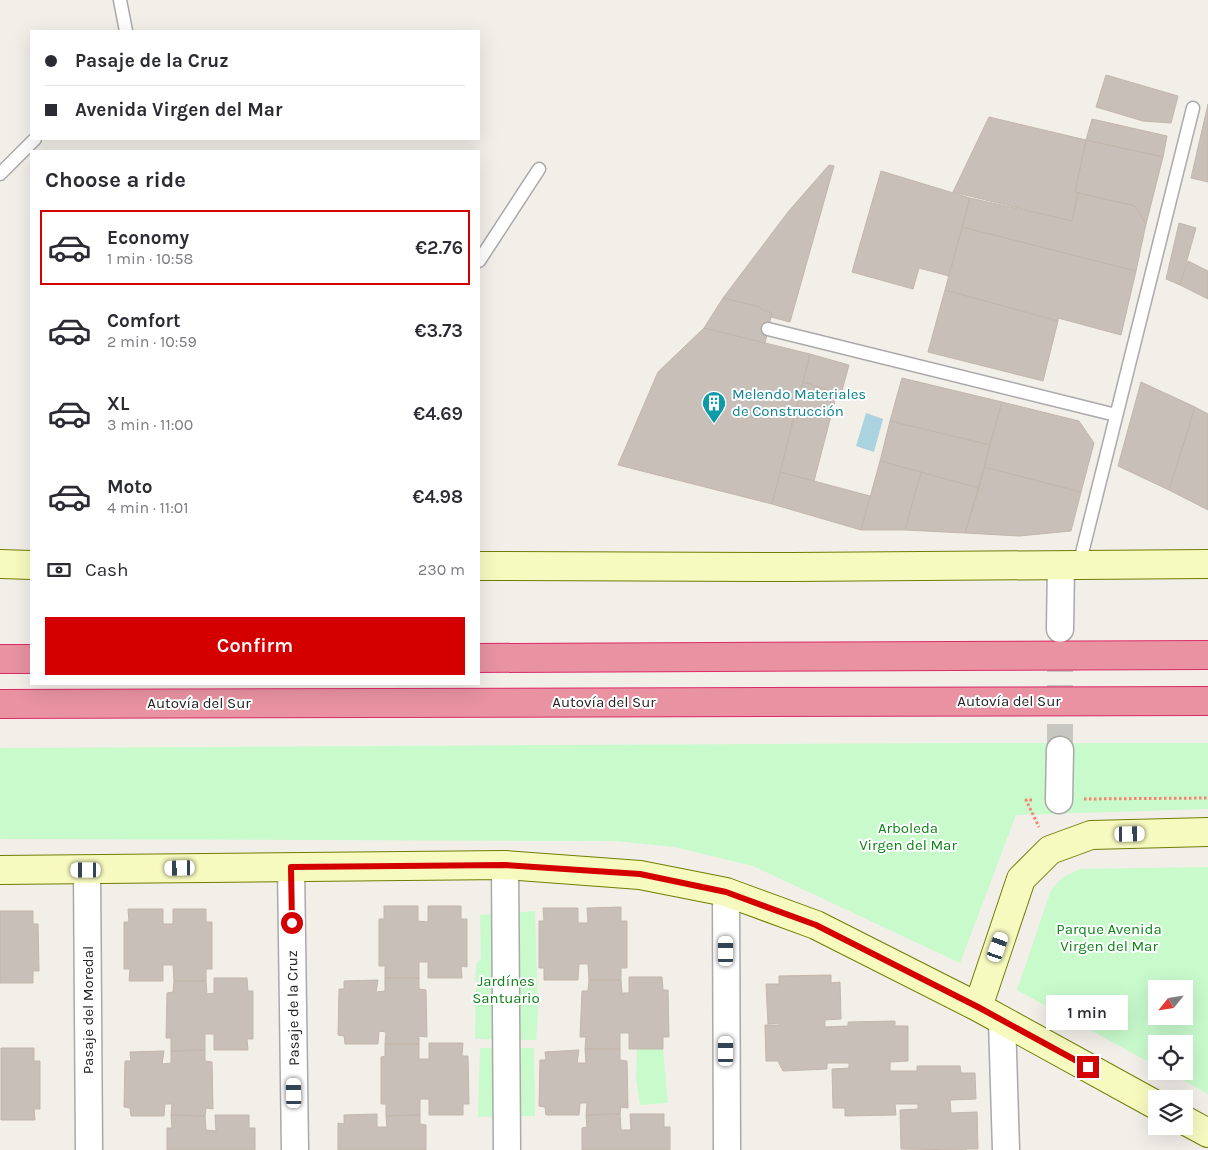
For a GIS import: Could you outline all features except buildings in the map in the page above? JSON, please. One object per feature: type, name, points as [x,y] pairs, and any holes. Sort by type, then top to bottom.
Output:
[{"type":"highway","points":[[480,658],[1208,656]]},
{"type":"highway","points":[[0,659],[30,659]]},
{"type":"highway","name":"Autovía del Sur","points":[[0,704],[1208,701]]},
{"type":"main road","points":[[0,564],[30,564]]},
{"type":"main road","points":[[480,566],[793,567],[1208,564]]},
{"type":"main road","points":[[978,1007],[1021,879],[1050,850],[1091,835],[1208,832]]},
{"type":"main road","points":[[0,870],[505,865],[640,874],[726,892],[816,925],[978,1007],[1148,1101]]},
{"type":"main road","points":[[1193,1125],[1208,1133]]},
{"type":"street","points":[[1060,629],[1070,565]]},
{"type":"street","points":[[1058,800],[1060,750]]},
{"type":"street","points":[[505,865],[507,1150]]},
{"type":"street","name":"Pasaje de la Cruz","points":[[291,867],[295,1150]]},
{"type":"street","name":"Pasaje del Moredal","points":[[86,870],[89,1150]]},
{"type":"street","points":[[726,892],[727,1150]]},
{"type":"street","points":[[1002,1020],[1006,1150]]},
{"type":"lane","points":[[120,0],[126,30]]},
{"type":"lane","points":[[1070,565],[1116,415],[1193,108]]},
{"type":"lane","points":[[0,174],[34,140]]},
{"type":"lane","points":[[480,259],[539,169]]},
{"type":"lane","points":[[768,330],[1116,415]]},
{"type":"path","points":[[1026,800],[1208,798]]},
{"type":"green space","name":"Arboleda Virgen del Mar","points":[[1208,743],[1208,809],[1016,815],[960,963],[753,866],[674,847],[615,841],[0,839],[0,748]]},
{"type":"green space","name":"Parque Avenida Virgen del Mar","points":[[1208,867],[1208,1094],[1183,1080],[1193,1080],[1193,1035],[1148,1035],[1148,1062],[1017,990],[1051,890],[1063,877],[1080,869]]},
{"type":"green space","name":"Jardínes Santuario","points":[[535,911],[538,1013],[536,1040],[475,1039],[476,965],[481,958],[480,915]]},
{"type":"green space","points":[[480,1048],[534,1048],[535,1116],[478,1117]]},
{"type":"green space","points":[[637,1049],[663,1049],[668,1103],[640,1105],[636,1077]]},
{"type":"water","points":[[866,413],[883,419],[874,452],[856,446]]},
{"type":"tunnel","points":[[1060,635],[1060,750]]},
{"type":"place","name":"Melendo Materiales de Construcción","points":[[714,424]]},
{"type":"route","points":[[292,923],[291,867],[505,865],[640,874],[726,892],[816,925],[978,1007],[1088,1067]]}]
